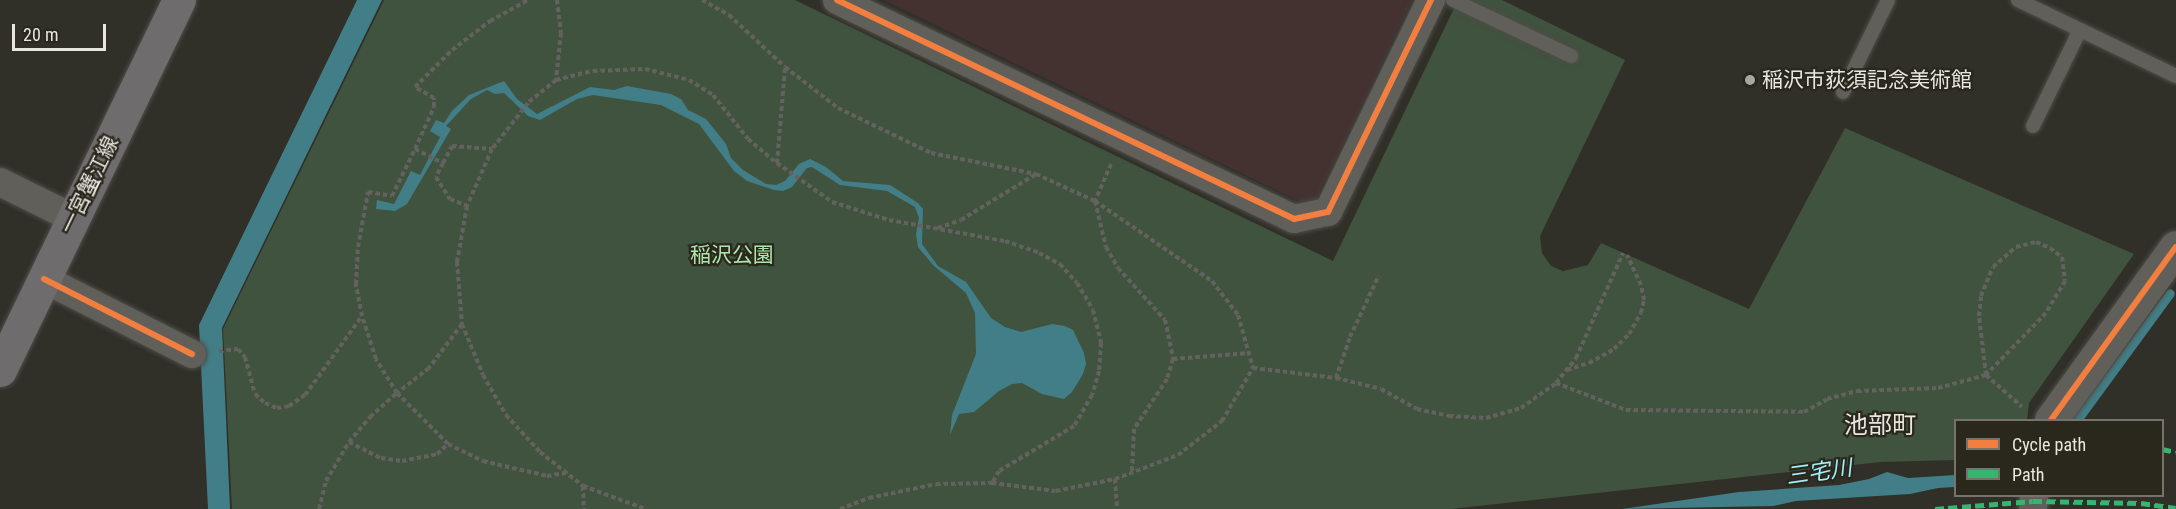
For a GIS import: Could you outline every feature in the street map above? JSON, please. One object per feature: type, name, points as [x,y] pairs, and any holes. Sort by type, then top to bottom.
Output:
[{"type":"main road","name":"一宮蟹江線","points":[[0,370],[179,0]]},
{"type":"street","points":[[837,0],[1122,139],[1294,219],[1328,212],[1431,0]]},
{"type":"street","points":[[0,182],[73,218]]},
{"type":"street","points":[[2038,417],[2176,247]]},
{"type":"street","points":[[44,279],[192,354]]},
{"type":"lane","points":[[1453,0],[1571,56]]},
{"type":"lane","points":[[1843,92],[1888,0]]},
{"type":"lane","points":[[2018,0],[2176,76]]},
{"type":"lane","points":[[2033,126],[2080,30]]},
{"type":"path","points":[[528,0],[490,21],[452,50],[415,87],[434,98],[434,107],[392,196],[368,192],[358,247],[356,284],[362,316],[376,359],[397,393],[448,444],[483,461],[547,476],[567,473]]},
{"type":"path","points":[[556,80],[561,33],[558,0]]},
{"type":"path","points":[[702,0],[729,15],[785,67],[838,108],[931,153],[1036,174],[1095,201],[1212,281],[1238,315],[1249,353],[1253,368],[1222,421],[1178,455],[1115,479],[1056,491],[992,483],[936,483],[869,498],[840,509]]},
{"type":"path","points":[[777,163],[785,67]]},
{"type":"path","points":[[646,509],[584,486],[540,452],[506,415],[483,375],[462,324],[458,262],[467,206],[492,149],[528,103],[556,80],[592,70],[645,69],[689,80],[713,95],[748,139],[802,183],[832,202],[889,220],[1005,241],[1040,253],[1060,264],[1077,283],[1093,310],[1101,343],[1099,371],[1092,395],[1074,426],[999,471],[992,483]]},
{"type":"path","points":[[1122,139],[1095,201],[1106,247],[1118,268],[1165,320],[1173,359],[1167,379],[1134,429],[1132,472]]},
{"type":"path","points":[[467,206],[450,199],[436,177],[441,162],[453,146],[492,149]]},
{"type":"path","points":[[415,149],[441,162]]},
{"type":"path","points":[[937,229],[961,220],[1036,174]]},
{"type":"path","points":[[1556,383],[1626,411],[1804,412],[1827,399],[1857,391],[1938,388],[1986,375],[2032,329],[2066,281],[2062,257],[2036,242],[2016,247],[1993,267],[1980,296],[1978,316],[1986,375],[2021,406],[2038,417]]},
{"type":"path","points":[[1253,368],[1336,378],[1381,390],[1417,409],[1449,416],[1486,418],[1521,408],[1556,383],[1566,370],[1576,358],[1625,254],[1641,285],[1644,300],[1641,313],[1629,334],[1614,349],[1589,363],[1566,370]]},
{"type":"path","points":[[1336,378],[1350,337],[1379,275]]},
{"type":"path","points":[[226,351],[238,350],[245,357],[255,394],[265,403],[277,408],[289,406],[305,395],[362,316]]},
{"type":"path","points":[[319,509],[326,481],[349,442],[370,417],[429,368],[462,324]]},
{"type":"path","points":[[1173,359],[1249,353]]},
{"type":"path","points":[[349,442],[381,458],[402,461],[438,454],[448,444]]},
{"type":"path","points":[[1115,479],[1118,509]]},
{"type":"path","points":[[584,486],[584,509]]},
{"type":"shaded area","points":[[884,0],[1412,0],[1316,198],[1305,204]]},
{"type":"green space","name":"稲沢公園","points":[[384,0],[795,0],[1333,261],[1458,0],[1502,0],[1625,60],[1540,236],[1542,253],[1551,266],[1563,271],[1588,265],[1601,243],[1749,309],[1845,128],[2134,254],[2029,403],[2027,419],[1954,419],[1954,460],[1881,462],[1451,509],[232,509],[223,329]]},
{"type":"water","points":[[357,0],[382,0],[222,328],[230,509],[208,509],[199,325]]},
{"type":"water","points":[[504,81],[517,99],[537,114],[590,87],[614,90],[627,86],[671,94],[681,99],[688,110],[706,119],[726,144],[731,158],[743,170],[766,184],[776,185],[785,181],[799,164],[810,159],[826,167],[843,181],[890,185],[918,203],[923,209],[922,244],[938,266],[966,282],[991,318],[1005,327],[1021,332],[1052,324],[1073,330],[1084,353],[1086,364],[1083,374],[1072,392],[1064,399],[1042,394],[1022,383],[1012,384],[999,391],[974,412],[959,414],[950,435],[952,415],[976,354],[975,313],[966,293],[933,265],[918,247],[916,234],[919,218],[915,207],[887,191],[840,185],[812,167],[807,168],[792,187],[783,191],[747,181],[734,171],[699,124],[661,105],[593,95],[577,99],[540,120],[528,116],[504,93],[495,94],[487,90],[471,99],[446,126],[451,129],[407,204],[395,211],[376,209],[377,200],[394,204],[411,171],[420,175],[440,137],[430,131],[436,120],[444,123],[452,111],[469,95]]},
{"type":"water","points":[[1887,472],[1908,478],[1954,475],[1954,487],[1910,494],[1796,501],[1773,506],[1622,509],[1739,492],[1839,485],[1869,479]]},
{"type":"waterway","points":[[2078,419],[2170,293]]},
{"type":"marked path","points":[[2164,449],[2176,452]]},
{"type":"marked path","points":[[1935,509],[2033,501],[2141,503],[2176,508]]},
{"type":"cycle path","points":[[837,0],[1294,219],[1328,212],[1431,0]]},
{"type":"cycle path","points":[[2052,419],[2176,247]]},
{"type":"cycle path","points":[[44,279],[192,354]]},
{"type":"place","name":"稲沢市荻須記念美術館","points":[[1750,80]]},
{"type":"district","name":"池部町","points":[[1880,426]]},
{"type":"water label","name":"三宅川","points":[[1819,472]]}]
